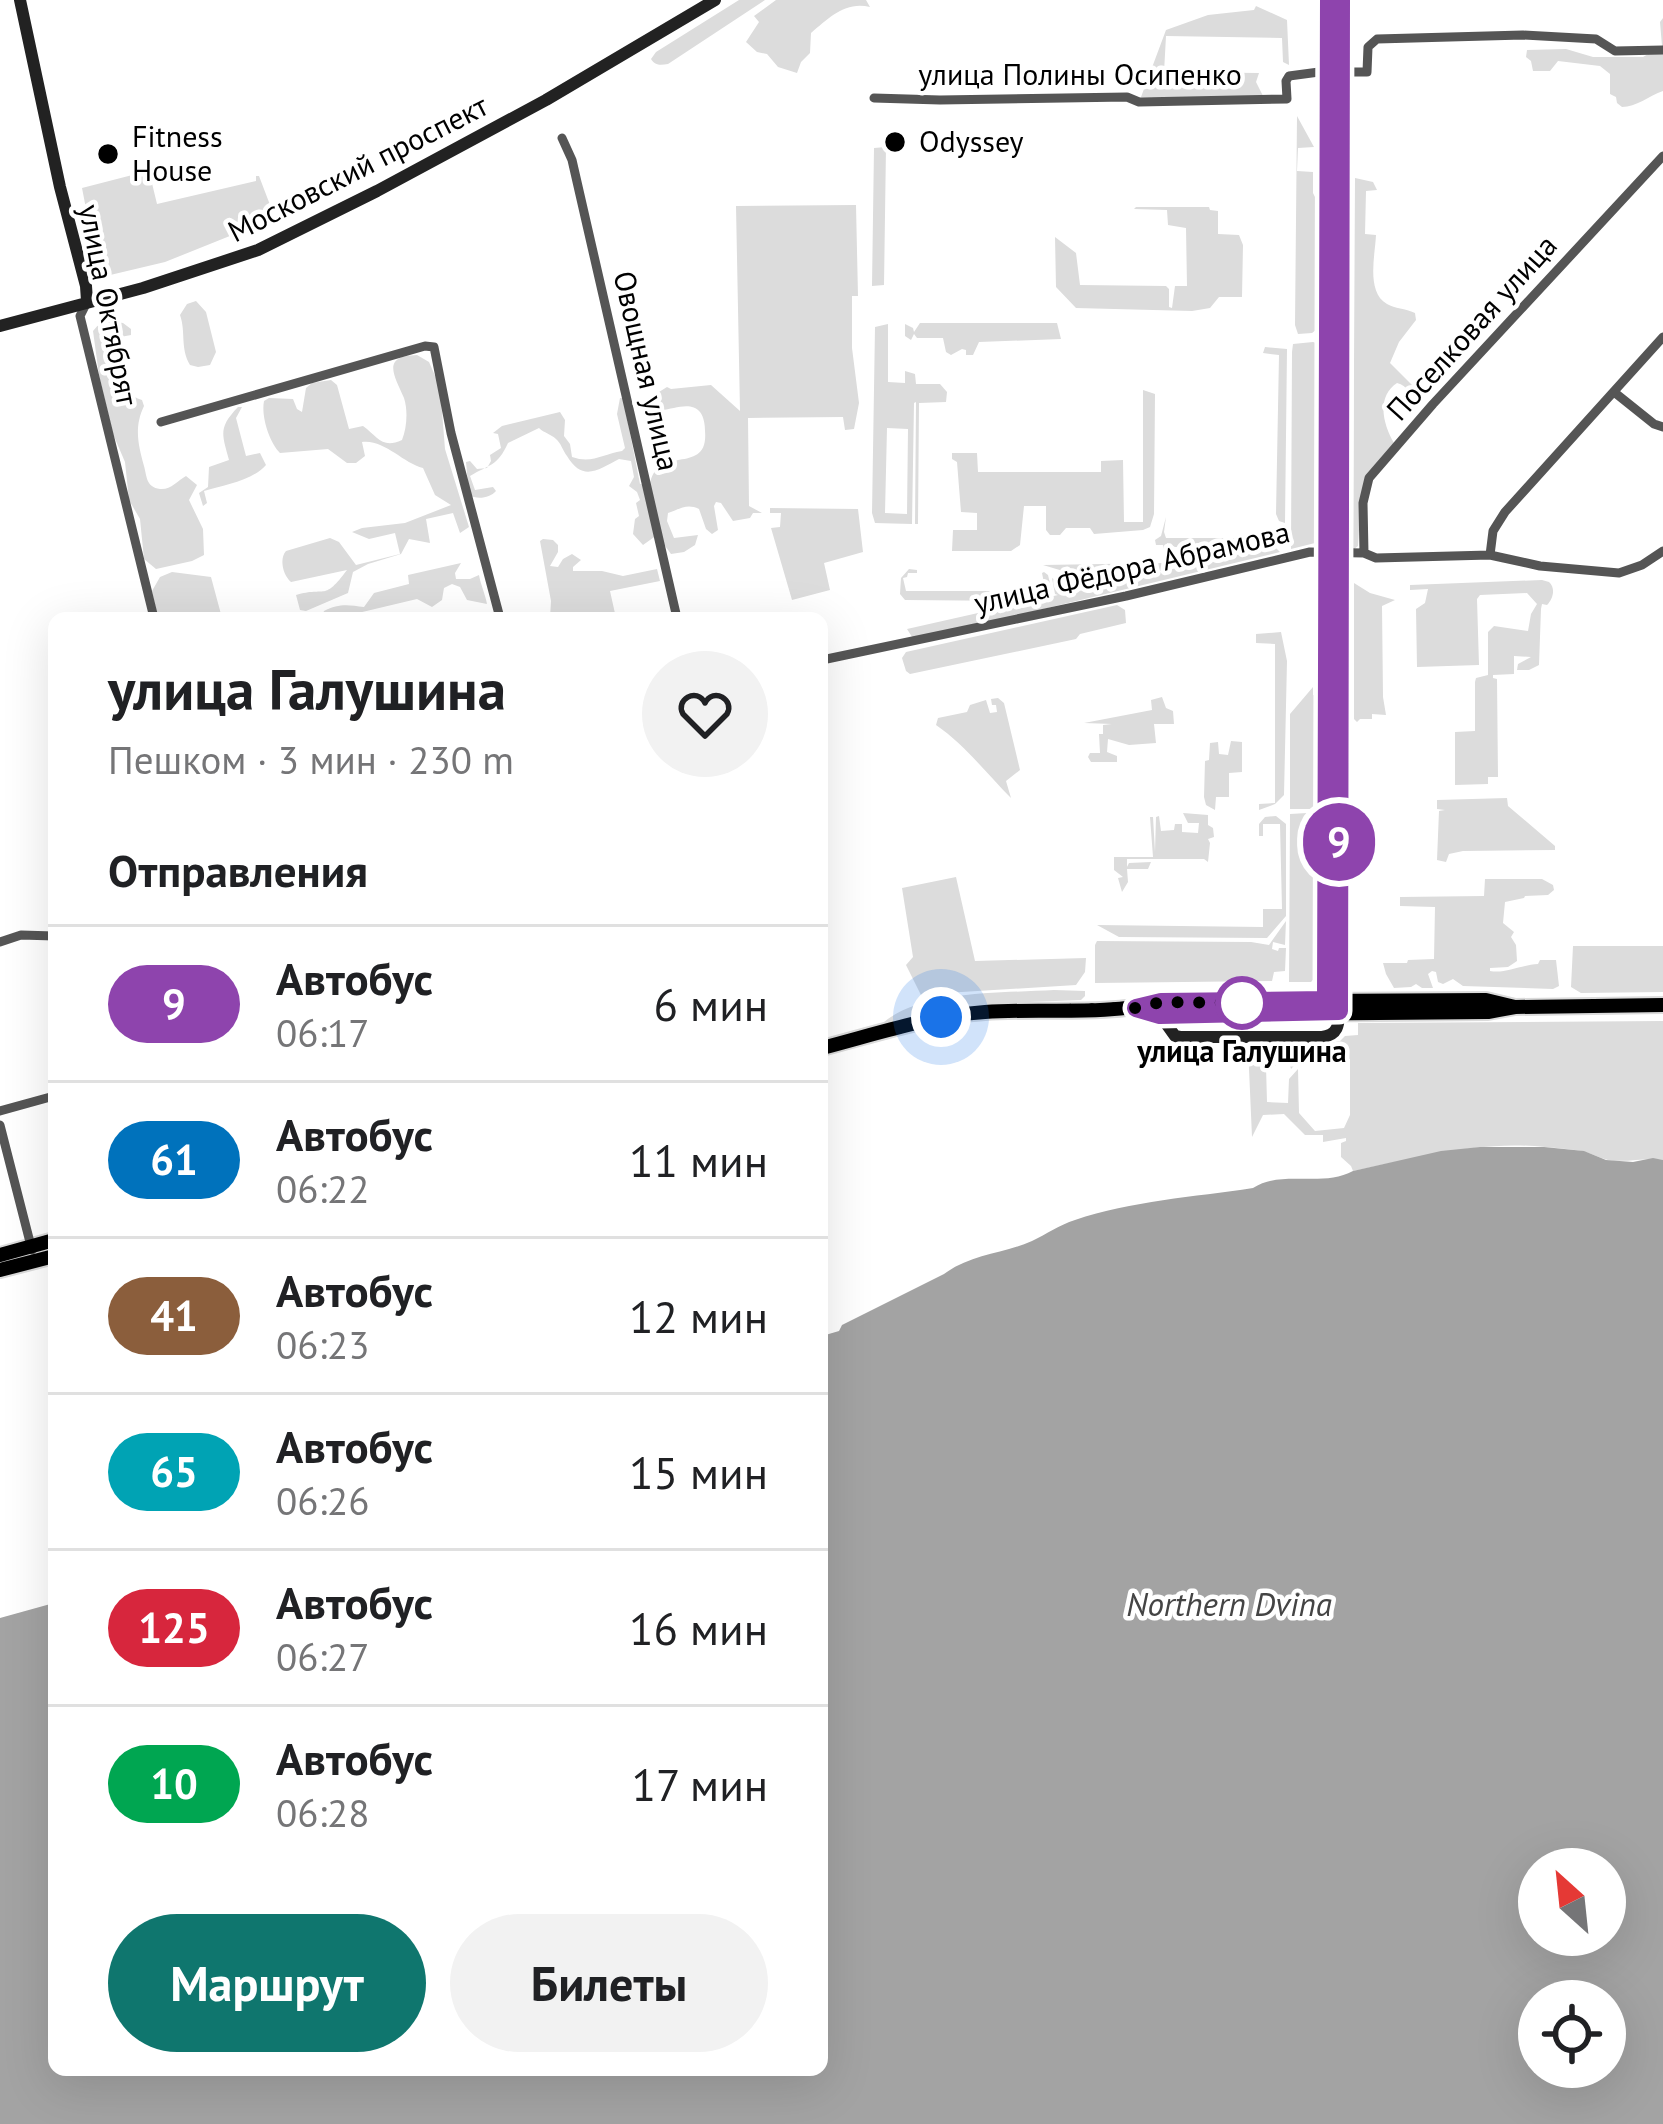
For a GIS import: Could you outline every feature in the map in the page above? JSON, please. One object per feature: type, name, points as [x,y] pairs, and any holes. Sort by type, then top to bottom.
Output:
[{"type":"main road","name":"улица Октябрят","points":[[20,0],[87,302]]},
{"type":"main road","name":"Московский проспект","points":[[0,326],[189,274],[282,239],[546,100],[716,0]]},
{"type":"main road","points":[[1328,0],[1335,73]]},
{"type":"main road","points":[[1160,1015],[1180,1037],[1322,1037],[1337,1029],[1332,1006],[1335,73],[1341,0]]},
{"type":"main road","points":[[1136,1008],[1160,1015],[1486,1000],[1515,1007],[1663,1005]]},
{"type":"main road","points":[[828,1046],[968,1013],[1136,1008],[1161,1002],[1332,1006]]},
{"type":"main road","points":[[0,1270],[48,1244]]},
{"type":"main road","points":[[0,1255],[48,1255]]},
{"type":"street","points":[[1335,73],[1367,72],[1368,47],[1377,39],[1523,35],[1596,39],[1615,51],[1663,50]]},
{"type":"street","name":"улица Полины Осипенко","points":[[874,98],[1287,99],[1289,76],[1335,73]]},
{"type":"street","name":"Овощная улица","points":[[562,137],[572,160],[676,612]]},
{"type":"street","name":"Поселковая улица","points":[[1364,553],[1363,503],[1370,478],[1663,156]]},
{"type":"street","name":"улица Октябрят","points":[[87,302],[80,316],[153,612]]},
{"type":"street","points":[[1490,555],[1493,531],[1504,512],[1663,337]]},
{"type":"street","points":[[161,422],[424,346],[434,347],[498,612]]},
{"type":"street","points":[[1614,392],[1663,428]]},
{"type":"street","name":"улица Фёдора Абрамова","points":[[828,659],[1310,552],[1364,553],[1376,558],[1490,555],[1540,566],[1619,573],[1663,551]]},
{"type":"street","points":[[0,942],[21,935],[48,936]]},
{"type":"street","points":[[0,1111],[48,1098]]},
{"type":"street","points":[[0,1125],[33,1254]]},
{"type":"shaded area","points":[[739,0],[765,0],[668,64],[651,59],[656,52]]},
{"type":"shaded area","points":[[776,0],[866,0],[870,7],[845,9],[811,33],[810,53],[797,73],[778,67],[746,42],[759,22],[754,16]]},
{"type":"shaded area","points":[[1256,6],[1287,20],[1289,65],[1283,62],[1282,38],[1166,36],[1164,72],[1259,73],[1256,82],[1265,100],[1141,97],[1166,30],[1208,15]]},
{"type":"shaded area","points":[[1663,18],[1663,91],[1632,105],[1617,103],[1610,94],[1610,74],[1600,66],[1558,61],[1550,71],[1533,71],[1526,57],[1527,50],[1566,49],[1593,57],[1643,57],[1662,46]]},
{"type":"shaded area","points":[[1297,116],[1314,147],[1298,148],[1297,171],[1313,172],[1313,193],[1319,205],[1321,326],[1312,333],[1298,334],[1295,325]]},
{"type":"shaded area","points":[[886,147],[884,285],[872,286],[874,148]]},
{"type":"shaded area","points":[[144,172],[150,175],[157,204],[256,181],[259,176],[275,218],[165,262],[99,276],[85,234],[88,219],[82,188]]},
{"type":"shaded area","points":[[1355,178],[1373,182],[1377,190],[1366,191],[1365,234],[1376,235],[1376,291],[1387,304],[1415,313],[1416,320],[1390,363],[1423,396],[1418,400],[1397,383],[1386,396],[1385,419],[1394,443],[1361,498],[1358,546],[1353,550]]},
{"type":"shaded area","points":[[856,205],[858,296],[852,296],[852,348],[859,403],[854,429],[845,430],[843,417],[748,418],[749,506],[762,513],[733,521],[716,502],[718,530],[712,534],[699,509],[668,513],[674,538],[698,535],[695,545],[671,554],[657,535],[643,545],[633,534],[640,500],[629,486],[634,477],[631,461],[619,459],[592,471],[579,469],[558,441],[539,428],[508,443],[488,467],[490,455],[501,448],[498,434],[493,433],[502,426],[560,412],[572,457],[592,459],[622,451],[617,414],[620,398],[640,484],[650,485],[662,465],[699,453],[705,431],[701,414],[687,406],[662,410],[659,392],[667,387],[711,385],[740,411],[736,206]]},
{"type":"shaded area","points":[[1136,207],[1218,211],[1218,234],[1239,235],[1243,245],[1242,297],[1219,297],[1210,308],[1192,311],[1076,308],[1056,287],[1055,237],[1076,253],[1080,285],[1166,286],[1172,308],[1175,286],[1187,286],[1186,228],[1168,225],[1167,210]]},
{"type":"shaded area","points":[[196,301],[206,312],[216,352],[210,365],[198,367],[187,359],[180,315],[187,304]]},
{"type":"shaded area","points":[[109,321],[131,329],[131,335],[115,338],[113,344],[124,385],[144,406],[138,436],[148,481],[164,489],[186,476],[197,485],[189,500],[203,529],[204,555],[192,561],[156,569],[144,559],[140,519],[129,500],[125,462],[99,375],[93,331]]},
{"type":"shaded area","points":[[920,323],[1057,323],[1061,339],[979,342],[973,355],[962,349],[951,355],[943,338],[914,334],[911,340],[905,336],[905,324],[914,332]]},
{"type":"shaded area","points":[[888,324],[888,382],[905,383],[905,371],[915,374],[916,384],[940,384],[947,392],[946,402],[919,403],[918,524],[916,402],[912,524],[875,523],[872,513],[875,327]],"holes":[[[887,428],[908,429],[907,514],[885,513]]]},
{"type":"shaded area","points":[[1313,342],[1322,353],[1321,533],[1315,543],[1291,549],[1292,352],[1293,344]]},
{"type":"shaded area","points":[[1265,347],[1287,349],[1285,523],[1276,514],[1279,355],[1263,353]]},
{"type":"shaded area","points":[[417,355],[429,362],[440,387],[445,449],[469,527],[460,533],[453,513],[426,519],[430,543],[409,539],[401,554],[353,572],[348,593],[300,610],[296,595],[328,590],[347,570],[291,582],[283,567],[286,551],[330,538],[339,542],[356,565],[400,554],[395,533],[369,539],[352,532],[405,523],[451,505],[435,495],[423,468],[378,444],[362,442],[365,456],[356,463],[347,463],[328,449],[280,453],[267,428],[264,401],[293,399],[302,412],[306,388],[331,380],[337,385],[349,429],[363,426],[381,440],[402,440],[406,413],[393,368],[398,359]]},
{"type":"shaded area","points":[[1143,390],[1155,394],[1150,527],[1094,534],[1090,528],[1066,528],[1060,535],[1050,535],[1046,506],[1024,506],[1020,545],[1011,551],[952,551],[953,530],[977,530],[977,513],[961,512],[952,453],[977,453],[978,472],[1101,472],[1101,461],[1123,460],[1124,522],[1143,522]]},
{"type":"shaded area","points":[[242,407],[236,418],[246,456],[260,453],[266,465],[246,479],[204,491],[207,503],[203,506],[199,493],[208,487],[209,467],[229,460],[223,432]]},
{"type":"shaded area","points":[[466,462],[485,468],[470,476],[475,490],[493,487],[496,491],[483,497],[469,495]]},
{"type":"shaded area","points":[[770,508],[858,509],[863,552],[824,563],[830,590],[792,600],[771,528],[780,527],[781,513],[770,513]]},
{"type":"shaded area","points":[[1166,517],[1166,538],[1257,538],[1258,544],[1175,547],[1167,543],[1168,570],[1274,546],[1280,552],[914,640],[907,629],[1058,595],[1052,578],[1074,592],[1166,571],[1063,571],[1043,565],[1163,563],[1167,551],[1155,540],[1161,536]]},
{"type":"shaded area","points":[[553,540],[558,545],[550,566],[558,567],[572,554],[581,560],[573,571],[623,576],[657,569],[660,581],[610,591],[615,612],[550,612],[540,541]]},
{"type":"shaded area","points":[[461,563],[456,579],[479,575],[487,604],[467,600],[460,587],[452,584],[432,607],[417,599],[362,612],[324,612],[349,605],[364,607],[374,593],[409,584],[408,575]]},
{"type":"shaded area","points":[[909,569],[917,573],[903,578],[906,591],[1042,591],[1044,572],[1052,592],[1021,601],[905,600],[900,594],[901,578]]},
{"type":"shaded area","points":[[172,572],[211,577],[220,612],[157,612],[152,591],[160,577]]},
{"type":"shaded area","points":[[1542,580],[1553,590],[1541,609],[1539,665],[1517,670],[1518,664],[1531,657],[1514,656],[1514,674],[1493,675],[1497,679],[1498,777],[1488,777],[1488,784],[1455,785],[1455,732],[1475,731],[1475,682],[1488,675],[1488,632],[1494,626],[1528,631],[1537,604],[1527,593],[1480,595],[1479,665],[1417,667],[1416,609],[1425,603],[1428,589],[1410,590],[1410,585]]},
{"type":"shaded area","points":[[1354,583],[1395,600],[1382,606],[1386,715],[1372,714],[1372,719],[1357,722],[1354,719]]},
{"type":"shaded area","points":[[1117,605],[1125,610],[1126,623],[1076,639],[910,674],[902,658],[906,652]]},
{"type":"shaded area","points":[[1281,632],[1287,661],[1284,795],[1275,804],[1259,810],[1259,804],[1275,803],[1275,644],[1256,643],[1256,634]]},
{"type":"shaded area","points":[[1313,687],[1320,704],[1320,801],[1313,809],[1290,809],[1290,714]]},
{"type":"shaded area","points":[[1162,697],[1166,708],[1173,711],[1174,724],[1154,724],[1156,743],[1129,745],[1108,739],[1107,752],[1117,756],[1117,762],[1091,762],[1090,753],[1100,753],[1103,725],[1112,724],[1084,723],[1152,710],[1151,700]]},
{"type":"shaded area","points":[[991,699],[1004,703],[1020,770],[1006,781],[1011,798],[936,725],[938,718],[967,712],[970,705],[986,700],[990,713],[997,712]]},
{"type":"shaded area","points":[[1231,741],[1242,742],[1242,772],[1229,773],[1229,797],[1216,797],[1215,810],[1206,805],[1204,797],[1205,761],[1210,743],[1218,742],[1219,754],[1228,755]]},
{"type":"shaded area","points":[[1507,798],[1508,806],[1555,850],[1463,851],[1449,854],[1446,862],[1437,860],[1439,811],[1445,810],[1437,809],[1437,800]]},
{"type":"shaded area","points":[[1183,813],[1208,815],[1214,837],[1208,839],[1208,862],[1127,859],[1127,867],[1151,862],[1148,869],[1127,869],[1128,882],[1122,892],[1118,878],[1123,877],[1114,870],[1114,857],[1153,857],[1150,817],[1155,852],[1156,817],[1161,831],[1182,824],[1182,832],[1198,833],[1199,823],[1188,823]]},
{"type":"shaded area","points":[[1307,813],[1319,819],[1319,973],[1311,982],[1289,982],[1290,814]]},
{"type":"shaded area","points":[[1276,816],[1286,824],[1286,916],[1267,938],[1119,937],[1097,925],[1263,927],[1263,909],[1282,909],[1280,824],[1263,824],[1263,836],[1259,836],[1259,824],[1265,817]]},
{"type":"shaded area","points":[[956,877],[975,961],[1086,958],[1085,972],[1076,985],[922,997],[906,965],[913,957],[902,888]]},
{"type":"shaded area","points":[[1485,879],[1542,879],[1553,885],[1548,895],[1505,902],[1503,923],[1514,932],[1517,961],[1490,971],[1556,960],[1559,986],[1463,986],[1453,979],[1443,984],[1432,971],[1428,974],[1433,988],[1416,984],[1394,988],[1383,963],[1434,959],[1435,907],[1400,906],[1400,897],[1484,896]]},
{"type":"shaded area","points":[[1286,921],[1285,945],[1273,942],[1272,949],[1286,948],[1285,971],[1274,972],[1272,981],[1095,983],[1097,941],[1269,945]]},
{"type":"shaded area","points":[[1573,946],[1663,946],[1663,992],[1581,993],[1571,987]]},
{"type":"shaded area","points":[[1085,991],[1085,996],[1081,1000],[956,1005],[883,1023],[899,1012],[941,999]]},
{"type":"shaded area","points":[[1663,1021],[1663,1160],[1615,1161],[1585,1152],[1520,1145],[1448,1152],[1353,1171],[1341,1157],[1346,1138],[1323,1142],[1323,1135],[1305,1135],[1284,1114],[1263,1115],[1252,1137],[1248,1046],[1253,1050],[1301,1045],[1300,1059],[1291,1069],[1290,1065],[1266,1066],[1267,1102],[1288,1103],[1289,1079],[1298,1069],[1299,1113],[1315,1131],[1344,1128],[1350,1115],[1350,1059],[1328,1056],[1327,1044],[1358,1035],[1358,1023]]},
{"type":"water","name":"Northern Dvina","points":[[1480,1147],[1544,1147],[1584,1151],[1606,1160],[1663,1160],[1663,2124],[0,2124],[0,1618],[48,1605],[48,2076],[828,2076],[828,1334],[965,1262],[1021,1245],[1069,1222],[1276,1180],[1341,1176],[1441,1151]]},
{"type":"bus line","name":"9","points":[[1329,0],[1326,1000],[1161,1002],[1136,1008],[1160,1015],[1339,1011],[1341,0]]},
{"type":"place","name":"Odyssey","points":[[895,142]]},
{"type":"place","name":"Fitness House","points":[[108,154]]},
{"type":"place","name":"улица Галушина","points":[[1242,1003]]},
{"type":"route","points":[[941,1017],[1136,1008],[1161,1002],[1242,1003]]}]
